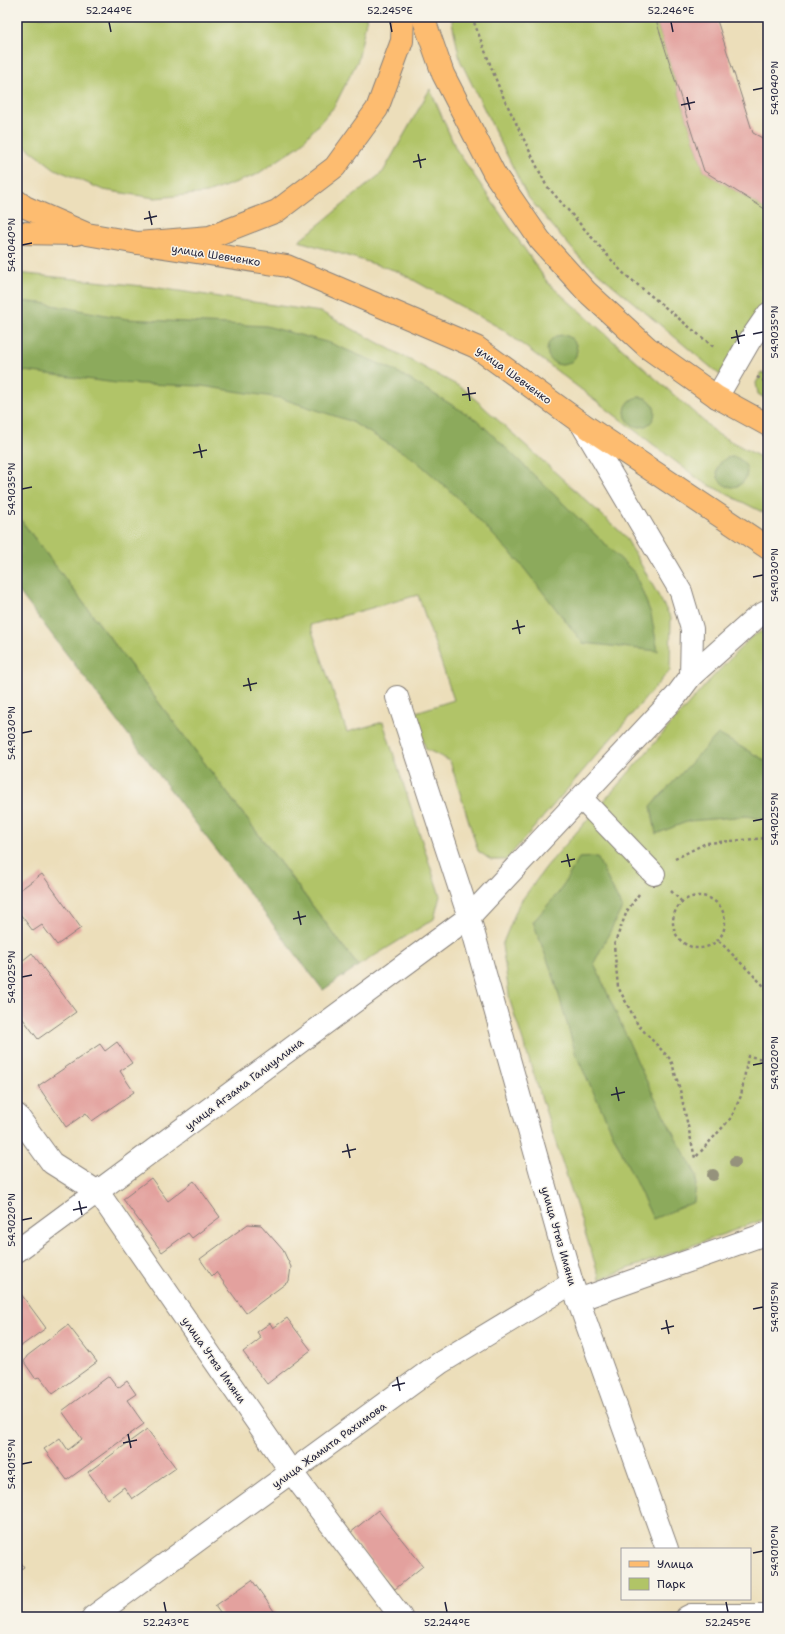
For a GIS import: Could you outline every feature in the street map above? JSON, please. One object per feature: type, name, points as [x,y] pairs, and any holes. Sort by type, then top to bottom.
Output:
[{"type":"main road","points":[[17,233],[88,234],[138,243],[210,237],[277,211],[335,167],[378,109],[402,41],[403,17]]},
{"type":"main road","points":[[423,17],[443,74],[494,173],[540,240],[586,291],[648,348],[717,397],[768,425]]},
{"type":"main road","points":[[17,201],[25,208],[88,234]]},
{"type":"main road","name":"улица Шевченко","points":[[138,243],[287,266],[476,347],[581,423],[768,548]]},
{"type":"street","points":[[717,397],[750,340],[768,314]]},
{"type":"street","points":[[581,423],[681,592],[692,629],[691,676]]},
{"type":"street","name":"улица Агзама Галиуллина","points":[[17,1250],[98,1192],[469,917],[676,696],[691,676],[757,617],[768,612]]},
{"type":"street","name":"улица Утыз Имяни","points":[[397,697],[469,917],[575,1291],[667,1548]]},
{"type":"street","points":[[581,798],[654,874]]},
{"type":"street","name":"улица Утыз Имяни","points":[[17,1115],[52,1163],[98,1192],[292,1473],[401,1617]]},
{"type":"street","name":"улица Жамита Рахимова","points":[[93,1617],[292,1473],[440,1363],[575,1291],[768,1233]]},
{"type":"street","points":[[689,1612],[768,1615]]},
{"type":"path","points":[[472,17],[500,90],[546,185],[622,272],[736,365]]},
{"type":"path","points":[[768,838],[706,843],[671,861],[654,874],[627,911],[614,945],[618,987],[638,1025],[671,1060],[680,1090],[695,1158],[731,1118],[741,1096],[748,1056],[768,1060]]},
{"type":"path","points":[[699,896],[708,897],[722,907],[726,924],[724,933],[719,941],[704,949],[695,949],[680,941],[675,933],[673,925],[677,909],[682,902],[699,896]]},
{"type":"path","points":[[719,941],[768,990]]},
{"type":"green space","points":[[17,17],[367,17],[358,60],[334,107],[299,146],[256,175],[207,193],[155,198],[103,190],[55,169],[17,140]]},
{"type":"green space","points":[[451,17],[655,17],[704,171],[768,211],[768,293],[720,375],[579,257],[527,196],[460,60]]},
{"type":"green space","points":[[430,89],[456,149],[548,283],[719,435],[768,461],[768,515],[701,481],[502,329],[397,271],[299,241],[383,172]]},
{"type":"green space","points":[[17,273],[152,287],[321,312],[464,389],[625,536],[671,618],[670,670],[506,860],[491,860],[478,851],[450,761],[426,749],[413,713],[454,700],[418,595],[310,625],[347,732],[383,722],[440,896],[434,919],[358,966],[17,515]]},
{"type":"green space","points":[[17,301],[42,303],[127,319],[266,326],[330,343],[394,370],[477,420],[635,573],[651,614],[658,651],[583,643],[519,562],[456,496],[414,459],[350,421],[280,398],[202,386],[116,383],[17,370]]},
{"type":"green space","points":[[562,335],[573,339],[577,350],[573,361],[562,365],[551,361],[547,350],[551,339]]},
{"type":"green space","points":[[762,372],[768,375],[768,400],[758,394],[756,383]]},
{"type":"green space","points":[[640,397],[651,401],[655,412],[651,423],[640,427],[629,423],[625,412],[629,401]]},
{"type":"green space","points":[[732,457],[743,461],[747,472],[743,483],[732,487],[721,483],[717,472],[721,461]]},
{"type":"green space","points":[[17,515],[358,966],[323,990],[17,589]]},
{"type":"green space","points":[[768,628],[768,1218],[600,1279],[510,1001],[502,945],[519,904],[546,867],[709,681],[751,637]]},
{"type":"green space","points":[[718,734],[768,762],[768,821],[747,816],[689,821],[656,834],[651,806]]},
{"type":"green space","points":[[597,857],[622,908],[594,963],[643,1074],[697,1176],[694,1202],[653,1219],[576,1055],[554,978],[533,922],[559,892],[579,858]]},
{"type":"building","points":[[655,17],[716,17],[753,133],[768,141],[768,211],[704,171]]},
{"type":"building","points":[[42,874],[81,928],[57,945],[42,925],[33,931],[17,910],[17,892]]},
{"type":"building","points":[[32,953],[76,1012],[38,1039],[17,1011],[17,965]]},
{"type":"building","points":[[117,1042],[132,1063],[120,1071],[134,1092],[92,1121],[86,1113],[66,1127],[38,1086],[100,1044],[105,1051]]},
{"type":"building","points":[[151,1178],[168,1201],[194,1181],[220,1217],[192,1238],[188,1233],[162,1252],[123,1199]]},
{"type":"building","points":[[248,1224],[261,1225],[283,1250],[291,1267],[289,1281],[246,1313],[216,1272],[212,1276],[200,1259]]},
{"type":"building","points":[[21,1294],[46,1328],[17,1349],[17,1297]]},
{"type":"building","points":[[287,1318],[311,1350],[267,1384],[243,1352],[261,1338],[257,1332],[270,1323],[273,1328]]},
{"type":"building","points":[[68,1325],[97,1362],[53,1394],[40,1377],[35,1378],[24,1362],[27,1356]]},
{"type":"building","points":[[109,1376],[118,1388],[127,1381],[136,1394],[127,1400],[144,1424],[67,1480],[44,1449],[60,1438],[68,1450],[82,1439],[62,1411]]},
{"type":"building","points":[[147,1429],[176,1468],[132,1499],[124,1487],[108,1499],[88,1472]]},
{"type":"building","points":[[378,1510],[423,1566],[395,1589],[349,1534]]},
{"type":"building","points":[[17,1556],[24,1567],[17,1572]]},
{"type":"building","points":[[252,1580],[276,1614],[271,1617],[223,1617],[215,1606]]}]
